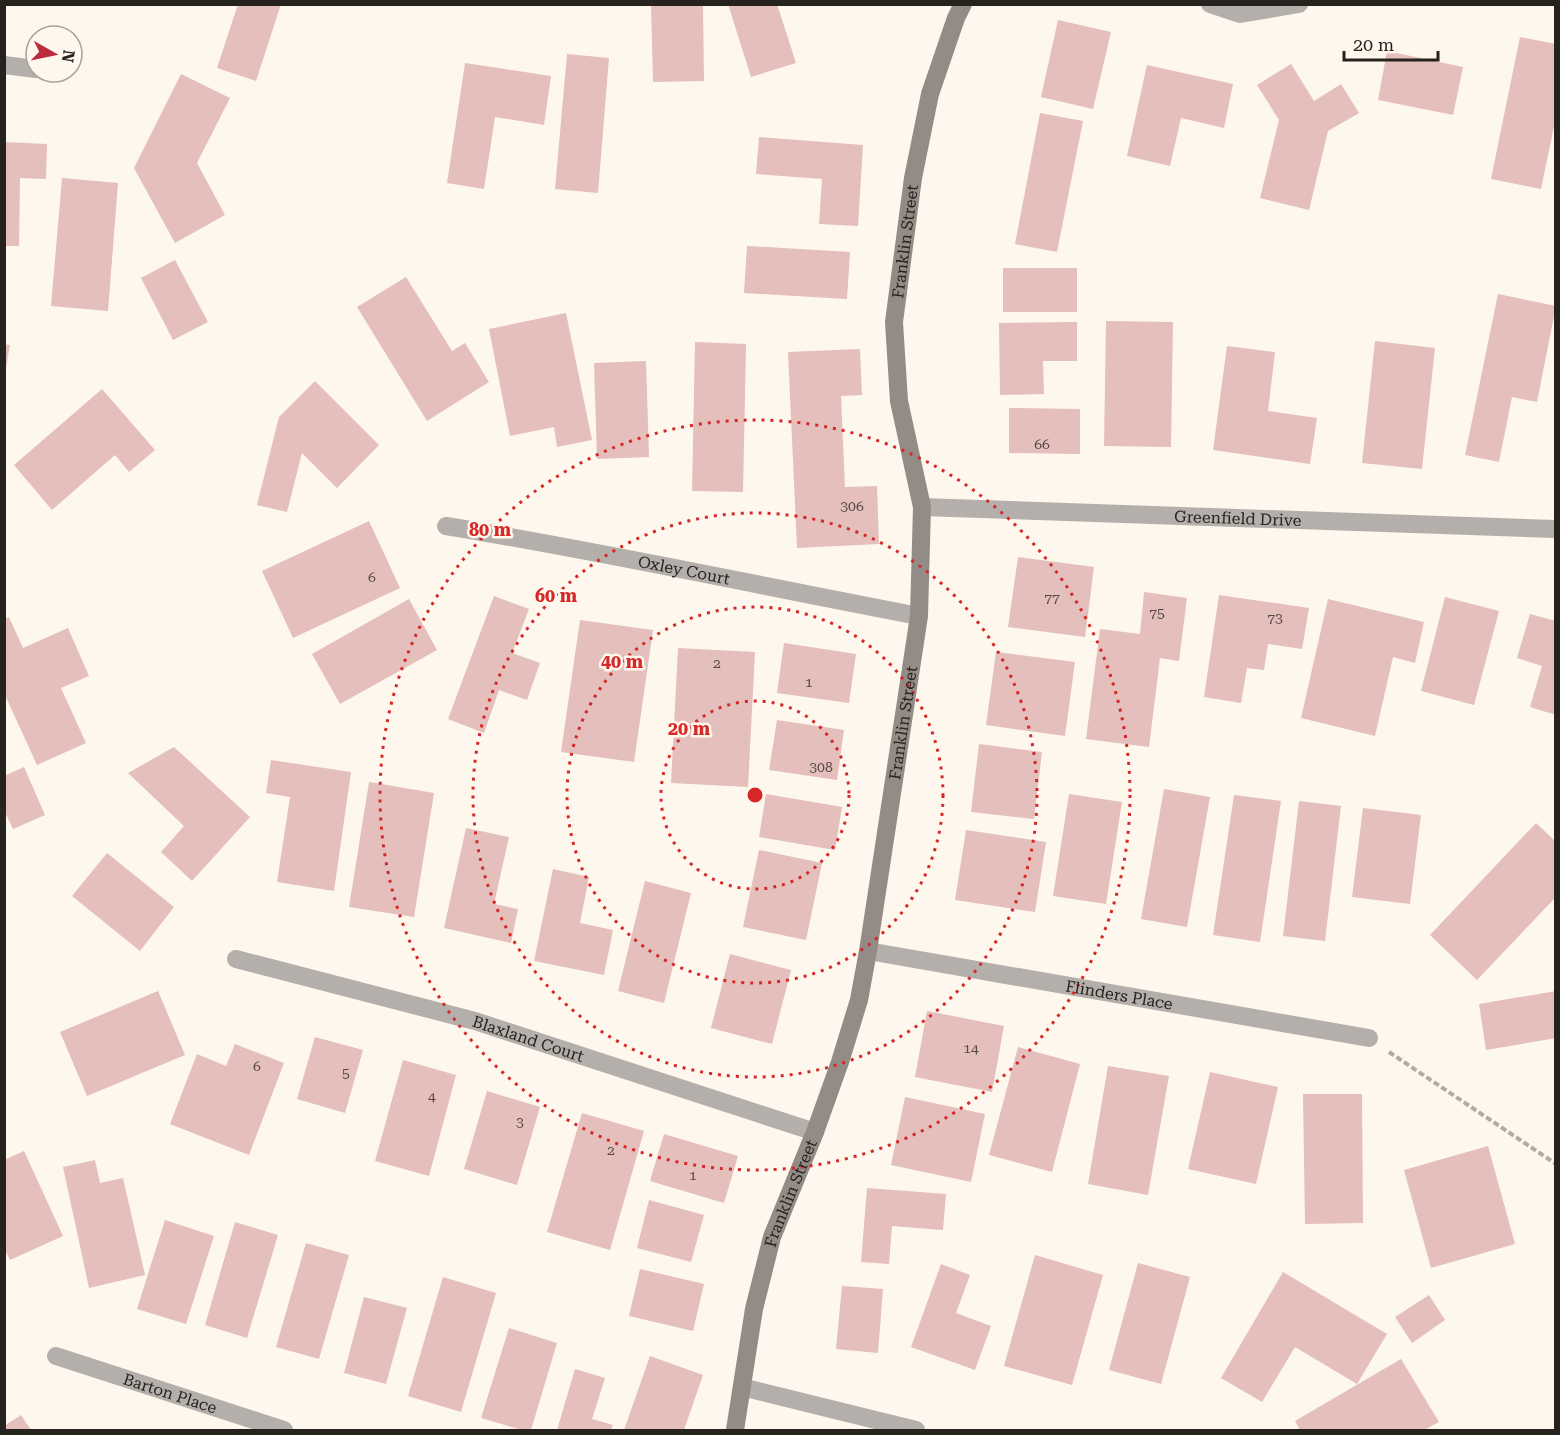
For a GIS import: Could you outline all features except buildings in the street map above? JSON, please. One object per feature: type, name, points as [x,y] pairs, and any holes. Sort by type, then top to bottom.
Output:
[{"type":"street","name":"Franklin Street","points":[[735,1431],[753,1310],[772,1237],[815,1132],[840,1062],[860,1000],[868,951],[919,616],[922,507],[898,400],[894,322],[913,178],[930,94],[963,4]]},
{"type":"street","points":[[1210,4],[1240,14],[1299,4]]},
{"type":"street","points":[[4,65],[24,68]]},
{"type":"street","name":"Greenfield Drive","points":[[922,507],[1556,529]]},
{"type":"street","name":"Oxley Court","points":[[446,526],[561,545],[919,616]]},
{"type":"street","name":"Flinders Place","points":[[868,951],[1369,1038]]},
{"type":"street","name":"Blaxland Court","points":[[236,959],[476,1021],[815,1132]]},
{"type":"street","name":"Barton Place","points":[[56,1356],[284,1431]]},
{"type":"street","points":[[742,1387],[916,1431]]},
{"type":"path","points":[[1369,1038],[1556,1164]]}]
